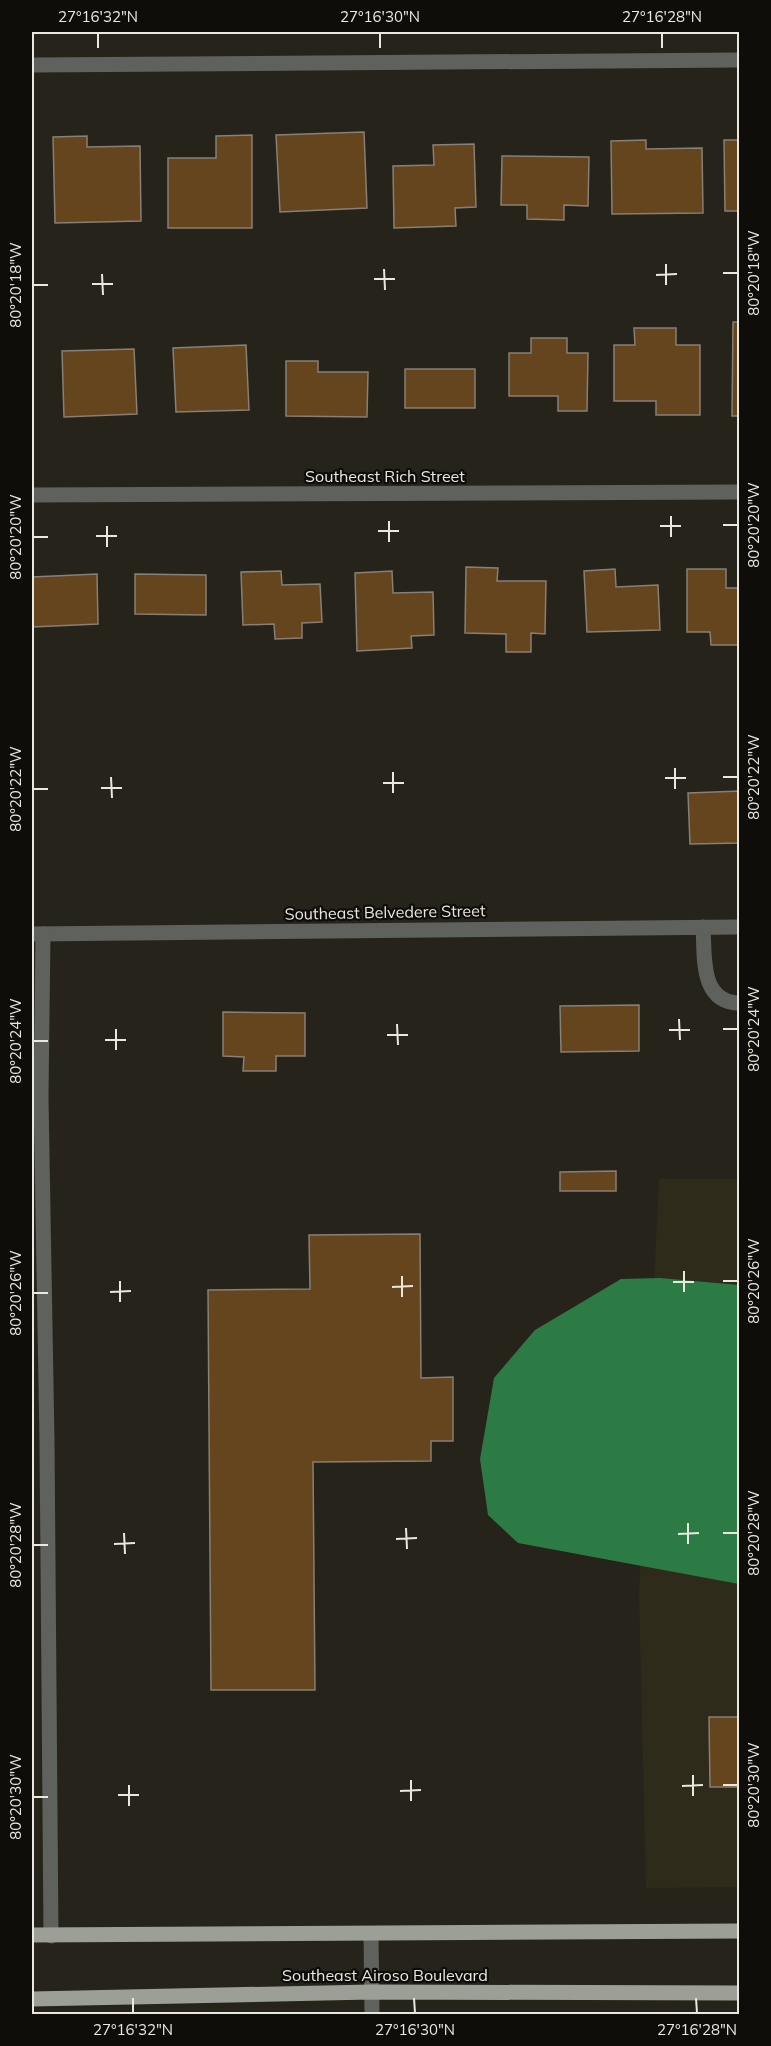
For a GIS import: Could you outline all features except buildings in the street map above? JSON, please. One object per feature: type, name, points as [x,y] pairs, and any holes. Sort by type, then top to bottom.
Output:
[{"type":"main road","points":[[32,1935],[740,1930]]},
{"type":"main road","name":"Southeast Airoso Boulevard","points":[[32,1999],[371,1992],[740,1993]]},
{"type":"street","points":[[32,65],[740,60]]},
{"type":"street","name":"Southeast Rich Street","points":[[32,495],[740,492]]},
{"type":"street","points":[[703,927],[706,978],[717,995],[733,1003],[740,1003]]},
{"type":"street","name":"Southeast Belvedere Street","points":[[37,934],[740,927]]},
{"type":"street","points":[[37,934],[47,1441],[51,1936]]},
{"type":"street","points":[[371,1934],[372,2014]]},
{"type":"shaded area","points":[[659,1179],[739,1179],[739,1887],[646,1888],[639,1594]]},
{"type":"shaded area","points":[[660,1278],[739,1285],[739,1584],[518,1543],[488,1515],[480,1459],[494,1378],[535,1330],[621,1279]]}]
